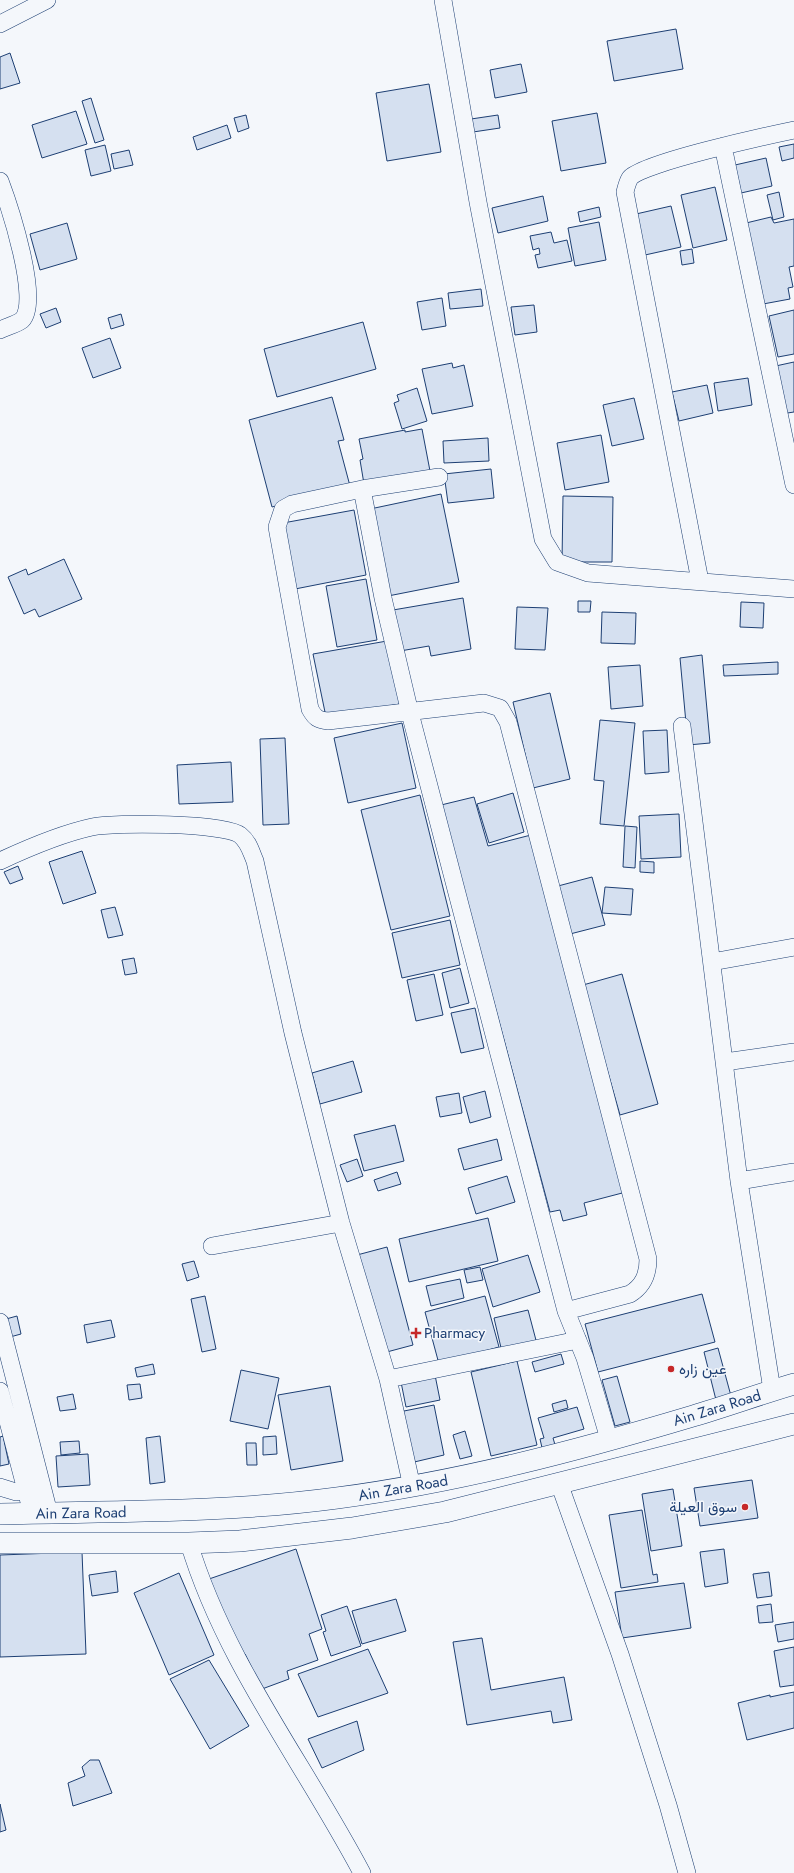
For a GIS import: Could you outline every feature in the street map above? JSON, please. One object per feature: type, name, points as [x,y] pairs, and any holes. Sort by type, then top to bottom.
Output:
[{"type":"main road","name":"Ain Zara Road","points":[[0,1514],[178,1511],[237,1508],[336,1499],[412,1487],[497,1470],[694,1416],[794,1384]]},
{"type":"main road","name":"Ain Zara Road","points":[[0,1543],[188,1543],[240,1541],[360,1527],[444,1512],[794,1424]]},
{"type":"street","points":[[0,24],[47,0]]},
{"type":"street","points":[[443,0],[478,202],[543,539],[557,562],[588,573],[794,589]]},
{"type":"street","points":[[700,581],[625,192],[630,177],[643,170],[724,146],[794,130]]},
{"type":"street","points":[[724,146],[794,485]]},
{"type":"street","points":[[0,181],[23,258],[28,285],[29,307],[22,320],[0,330]]},
{"type":"street","points":[[439,477],[362,489],[292,504],[283,509],[277,527],[310,709],[314,716],[320,720],[328,721],[410,713],[484,703],[495,706],[504,712],[508,722],[572,965],[648,1266],[647,1273],[641,1286],[630,1294],[566,1311]]},
{"type":"street","points":[[362,489],[383,598],[410,713],[566,1311],[585,1358],[608,1439]]},
{"type":"street","points":[[682,726],[739,1181],[772,1390]]},
{"type":"street","points":[[0,861],[60,835],[93,826],[125,824],[223,829],[239,834],[249,845],[255,861],[293,1033],[341,1223],[388,1379],[412,1487]]},
{"type":"street","points":[[712,962],[794,947]]},
{"type":"street","points":[[725,1062],[794,1052]]},
{"type":"street","points":[[739,1181],[794,1172]]},
{"type":"street","points":[[212,1246],[341,1223]]},
{"type":"street","points":[[0,1322],[43,1487],[41,1513]]},
{"type":"street","points":[[388,1379],[578,1340]]},
{"type":"street","points":[[0,1391],[26,1490],[41,1513]]},
{"type":"street","points":[[558,1483],[620,1654],[668,1805],[687,1873]]},
{"type":"street","points":[[0,1487],[16,1492],[43,1487]]},
{"type":"street","points":[[188,1543],[203,1589],[230,1646],[342,1835],[362,1873]]},
{"type":"building","points":[[676,29],[683,69],[614,81],[607,41]]},
{"type":"building","points":[[10,53],[20,83],[0,89],[0,57]]},
{"type":"building","points":[[521,64],[527,92],[495,98],[490,70]]},
{"type":"building","points":[[429,84],[441,152],[387,161],[376,93]]},
{"type":"building","points":[[91,98],[104,140],[95,143],[82,101]]},
{"type":"building","points":[[76,111],[87,144],[42,158],[32,125]]},
{"type":"building","points":[[597,113],[606,163],[561,171],[552,121]]},
{"type":"building","points":[[246,115],[249,128],[238,132],[234,118]]},
{"type":"building","points":[[498,115],[500,128],[473,132],[471,119]]},
{"type":"building","points":[[227,125],[231,138],[197,150],[193,137]]},
{"type":"building","points":[[794,144],[794,158],[782,161],[779,147]]},
{"type":"building","points":[[105,145],[111,171],[91,176],[85,150]]},
{"type":"building","points":[[129,150],[133,165],[114,169],[111,154]]},
{"type":"building","points":[[766,158],[772,186],[741,193],[735,165]]},
{"type":"building","points":[[715,187],[727,240],[693,248],[681,195]]},
{"type":"building","points":[[779,192],[784,217],[773,220],[767,195]]},
{"type":"building","points":[[543,196],[548,221],[498,233],[492,208]]},
{"type":"building","points":[[671,206],[681,247],[645,255],[636,214]]},
{"type":"building","points":[[599,207],[601,217],[580,222],[578,212]]},
{"type":"building","points":[[771,217],[774,223],[794,219],[794,266],[789,267],[793,287],[788,288],[790,299],[763,304],[746,223]]},
{"type":"building","points":[[599,222],[606,260],[575,266],[568,228]]},
{"type":"building","points":[[67,223],[77,259],[40,270],[30,234]]},
{"type":"building","points":[[551,232],[554,243],[567,240],[572,261],[538,268],[535,255],[540,254],[539,248],[533,250],[530,236]]},
{"type":"building","points":[[692,249],[694,263],[682,265],[680,251]]},
{"type":"building","points":[[481,289],[483,306],[450,309],[448,293]]},
{"type":"building","points":[[442,298],[446,326],[422,330],[417,302]]},
{"type":"building","points":[[534,305],[537,332],[515,335],[511,307]]},
{"type":"building","points":[[56,308],[61,322],[46,328],[40,314]]},
{"type":"building","points":[[794,310],[794,354],[778,357],[769,316]]},
{"type":"building","points":[[121,314],[124,325],[111,329],[108,318]]},
{"type":"building","points":[[363,322],[376,369],[277,397],[264,349]]},
{"type":"building","points":[[110,338],[121,368],[93,378],[82,348]]},
{"type":"building","points":[[794,362],[794,412],[781,414],[771,367]]},
{"type":"building","points":[[452,363],[453,368],[464,365],[473,406],[432,414],[422,369]]},
{"type":"building","points":[[748,378],[752,405],[718,411],[714,383]]},
{"type":"building","points":[[707,385],[713,413],[679,421],[672,392]]},
{"type":"building","points":[[417,388],[427,421],[402,429],[394,403],[399,401],[397,395]]},
{"type":"building","points":[[332,397],[344,440],[338,441],[350,486],[272,507],[249,420]]},
{"type":"building","points":[[634,398],[644,439],[612,446],[603,405]]},
{"type":"building","points":[[422,429],[430,471],[364,484],[360,460],[363,459],[359,439],[405,430],[405,432]]},
{"type":"building","points":[[601,435],[609,482],[565,490],[557,443]]},
{"type":"building","points":[[488,438],[489,461],[444,463],[443,441]]},
{"type":"building","points":[[491,469],[494,498],[448,503],[444,474]]},
{"type":"building","points":[[441,494],[459,582],[388,596],[370,509]]},
{"type":"building","points":[[563,496],[613,497],[612,562],[562,562]]},
{"type":"building","points":[[354,510],[366,575],[295,589],[283,523]]},
{"type":"building","points":[[64,559],[82,599],[39,617],[35,609],[24,614],[8,577],[26,569],[28,575]]},
{"type":"building","points":[[366,579],[377,640],[337,647],[326,586]]},
{"type":"building","points":[[463,598],[471,649],[431,656],[429,646],[400,651],[393,610]]},
{"type":"building","points":[[578,601],[591,601],[590,612],[578,612]]},
{"type":"building","points":[[741,602],[764,603],[763,628],[740,627]]},
{"type":"building","points":[[517,607],[548,608],[545,650],[515,649]]},
{"type":"building","points":[[602,612],[636,613],[635,644],[601,643]]},
{"type":"building","points":[[387,641],[400,704],[326,717],[313,654]]},
{"type":"building","points":[[702,655],[710,743],[688,745],[680,658]]},
{"type":"building","points":[[778,662],[778,674],[724,676],[723,665]]},
{"type":"building","points":[[640,665],[643,706],[611,709],[608,667]]},
{"type":"building","points":[[550,693],[570,779],[533,788],[513,702]]},
{"type":"building","points":[[600,720],[635,723],[624,826],[600,824],[604,781],[594,780]]},
{"type":"building","points":[[402,723],[416,788],[348,803],[334,738]]},
{"type":"building","points":[[667,730],[669,772],[645,774],[643,731]]},
{"type":"building","points":[[285,738],[289,824],[263,825],[260,739]]},
{"type":"building","points":[[231,762],[233,802],[179,804],[177,765]]},
{"type":"building","points":[[513,793],[524,832],[489,843],[477,804]]},
{"type":"building","points":[[420,795],[450,916],[391,930],[361,810]]},
{"type":"building","points":[[474,797],[488,846],[531,835],[626,1192],[584,1203],[587,1215],[563,1221],[560,1210],[550,1212],[441,805]]},
{"type":"building","points":[[679,814],[681,857],[641,859],[639,816]]},
{"type":"building","points":[[625,826],[637,827],[635,868],[623,867]]},
{"type":"building","points":[[82,851],[96,893],[63,904],[49,862]]},
{"type":"building","points":[[640,861],[654,862],[654,873],[640,872]]},
{"type":"building","points":[[18,866],[23,879],[10,884],[4,872]]},
{"type":"building","points":[[592,877],[605,925],[570,934],[558,886]]},
{"type":"building","points":[[605,887],[633,889],[631,915],[602,913]]},
{"type":"building","points":[[115,907],[123,935],[108,938],[101,910]]},
{"type":"building","points":[[450,920],[460,965],[402,978],[392,933]]},
{"type":"building","points":[[134,958],[137,973],[125,975],[122,960]]},
{"type":"building","points":[[460,968],[469,1003],[450,1008],[442,973]]},
{"type":"building","points":[[434,974],[443,1015],[416,1021],[407,980]]},
{"type":"building","points":[[622,974],[658,1104],[620,1115],[583,985]]},
{"type":"building","points":[[475,1008],[484,1048],[461,1053],[451,1013]]},
{"type":"building","points":[[353,1061],[362,1092],[320,1104],[312,1073]]},
{"type":"building","points":[[485,1091],[491,1117],[470,1123],[463,1097]]},
{"type":"building","points":[[459,1093],[462,1113],[440,1117],[436,1097]]},
{"type":"building","points":[[395,1125],[404,1161],[364,1171],[354,1135]]},
{"type":"building","points":[[497,1139],[502,1160],[464,1170],[458,1149]]},
{"type":"building","points":[[357,1159],[363,1176],[347,1182],[340,1165]]},
{"type":"building","points":[[397,1172],[401,1184],[378,1191],[374,1180]]},
{"type":"building","points":[[507,1176],[515,1202],[476,1214],[468,1188]]},
{"type":"building","points":[[488,1218],[498,1261],[409,1282],[399,1239]]},
{"type":"building","points":[[387,1247],[413,1345],[383,1353],[357,1255]]},
{"type":"building","points":[[528,1255],[540,1292],[493,1307],[482,1269]]},
{"type":"building","points":[[194,1261],[199,1277],[187,1281],[182,1264]]},
{"type":"building","points":[[480,1267],[483,1280],[467,1283],[464,1270]]},
{"type":"building","points":[[460,1279],[464,1298],[431,1306],[426,1286]]},
{"type":"building","points":[[702,1294],[715,1342],[598,1372],[585,1324]]},
{"type":"building","points":[[205,1296],[216,1349],[202,1352],[191,1299]]},
{"type":"building","points":[[485,1296],[499,1347],[439,1364],[425,1312]]},
{"type":"building","points":[[528,1310],[537,1344],[502,1352],[494,1318]]},
{"type":"building","points":[[17,1316],[21,1334],[10,1337],[6,1319]]},
{"type":"building","points":[[111,1320],[115,1337],[87,1343],[84,1325]]},
{"type":"building","points":[[718,1348],[731,1396],[716,1400],[704,1352]]},
{"type":"building","points":[[561,1354],[564,1364],[535,1372],[532,1362]]},
{"type":"building","points":[[517,1361],[537,1445],[491,1456],[471,1372]]},
{"type":"building","points":[[153,1364],[155,1374],[137,1377],[135,1368]]},
{"type":"building","points":[[241,1370],[279,1378],[268,1429],[230,1421]]},
{"type":"building","points":[[435,1375],[440,1400],[406,1407],[401,1382]]},
{"type":"building","points":[[617,1376],[630,1422],[615,1426],[602,1380]]},
{"type":"building","points":[[140,1384],[142,1398],[129,1400],[127,1385]]},
{"type":"building","points":[[330,1386],[343,1461],[291,1470],[278,1395]]},
{"type":"building","points":[[73,1394],[76,1409],[60,1411],[57,1397]]},
{"type":"building","points":[[566,1400],[568,1408],[554,1412],[552,1404]]},
{"type":"building","points":[[434,1405],[444,1455],[410,1463],[399,1412]]},
{"type":"building","points":[[577,1407],[584,1429],[553,1438],[556,1448],[543,1452],[540,1439],[544,1438],[538,1418]]},
{"type":"building","points":[[465,1431],[472,1456],[460,1459],[453,1435]]},
{"type":"building","points":[[3,1436],[9,1464],[0,1466],[0,1437]]},
{"type":"building","points":[[160,1436],[165,1482],[150,1484],[146,1438]]},
{"type":"building","points":[[276,1436],[277,1454],[263,1455],[263,1437]]},
{"type":"building","points":[[79,1441],[80,1453],[61,1455],[60,1442]]},
{"type":"building","points":[[246,1443],[256,1443],[257,1465],[247,1465]]},
{"type":"building","points":[[88,1454],[90,1485],[58,1487],[56,1456]]},
{"type":"building","points":[[752,1480],[758,1518],[700,1526],[694,1488]]},
{"type":"building","points":[[673,1489],[682,1546],[651,1551],[642,1494]]},
{"type":"building","points":[[642,1510],[653,1575],[657,1574],[658,1582],[621,1588],[609,1515]]},
{"type":"building","points":[[296,1549],[322,1629],[309,1634],[318,1660],[287,1671],[289,1679],[262,1689],[245,1654],[237,1655],[209,1579]]},
{"type":"building","points":[[724,1549],[728,1583],[705,1587],[700,1552]]},
{"type":"building","points":[[82,1552],[86,1654],[0,1657],[0,1555]]},
{"type":"building","points":[[116,1571],[118,1592],[92,1596],[89,1575]]},
{"type":"building","points":[[769,1572],[772,1596],[757,1598],[753,1574]]},
{"type":"building","points":[[179,1573],[214,1655],[169,1675],[134,1593]]},
{"type":"building","points":[[684,1583],[691,1628],[622,1638],[615,1592]]},
{"type":"building","points":[[396,1599],[406,1631],[362,1644],[352,1611]]},
{"type":"building","points":[[771,1604],[773,1622],[759,1623],[757,1606]]},
{"type":"building","points":[[347,1606],[361,1646],[331,1656],[323,1632],[326,1631],[321,1615]]},
{"type":"building","points":[[794,1622],[794,1639],[778,1642],[775,1625]]},
{"type":"building","points":[[482,1638],[491,1690],[564,1677],[572,1720],[553,1723],[551,1711],[467,1725],[453,1642]]},
{"type":"building","points":[[794,1647],[794,1685],[780,1687],[774,1651]]},
{"type":"building","points":[[368,1649],[388,1693],[318,1717],[298,1674]]},
{"type":"building","points":[[209,1660],[249,1726],[210,1749],[170,1679]]},
{"type":"building","points":[[794,1692],[794,1728],[747,1740],[738,1703],[770,1695],[770,1697]]},
{"type":"building","points":[[357,1721],[364,1750],[322,1768],[308,1739]]},
{"type":"building","points":[[90,1760],[99,1760],[112,1793],[73,1806],[68,1783],[85,1776],[82,1767]]},
{"type":"building","points":[[0,1804],[6,1830],[0,1832]]},
{"type":"place","name":"Pharmacy","points":[[416,1333]]},
{"type":"place","name":"عين زاره","points":[[671,1369]]},
{"type":"place","name":"سوق العيلة","points":[[745,1507]]}]
